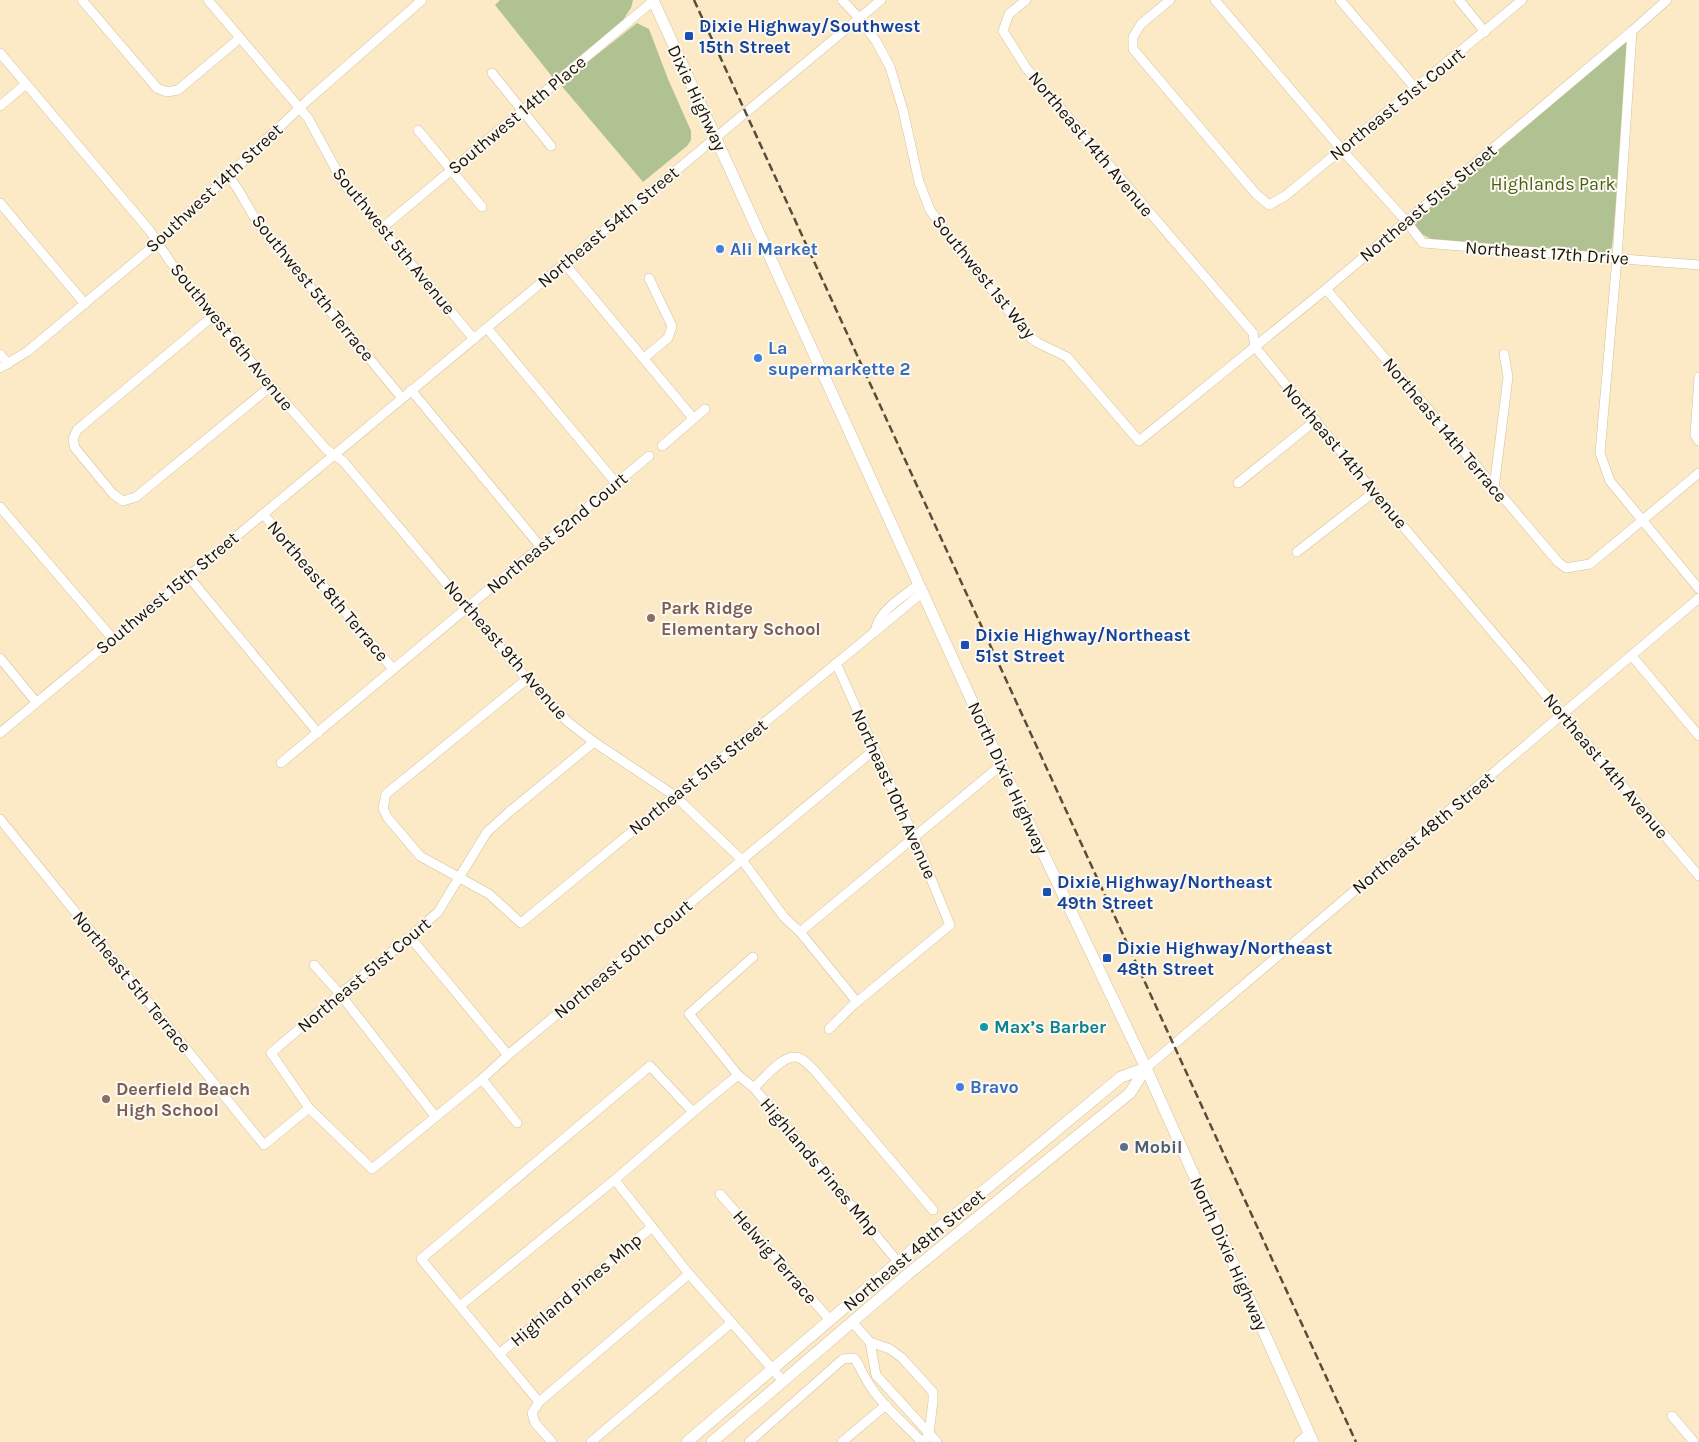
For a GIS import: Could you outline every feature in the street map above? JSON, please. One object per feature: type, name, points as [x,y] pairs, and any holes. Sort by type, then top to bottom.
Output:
[{"type":"main road","name":"Dixie Highway","points":[[653,0],[742,195]]},
{"type":"main road","name":"North Dixie Highway","points":[[742,195],[1001,765],[1146,1068],[1311,1438]]},
{"type":"main road","name":"Northeast 48th Street","points":[[687,1442],[914,1248],[1121,1077],[1146,1068]]},
{"type":"main road","name":"Northeast 48th Street","points":[[712,1442],[908,1274],[1130,1093],[1146,1068]]},
{"type":"main road","points":[[852,1322],[851,1313],[854,1306],[904,1263],[914,1248]]},
{"type":"street","points":[[82,0],[157,88],[167,92],[178,90],[240,38]]},
{"type":"street","name":"Southwest 5th Avenue","points":[[208,0],[299,108],[315,130],[344,184],[474,339]]},
{"type":"street","name":"Southwest 14th Street","points":[[4,366],[28,351],[157,243],[299,108],[422,0]]},
{"type":"street","name":"Southwest 14th Place","points":[[381,229],[653,0]]},
{"type":"street","name":"Southwest 1st Way","points":[[842,0],[859,18],[880,47],[890,67],[903,110],[919,182],[924,197],[939,224],[1031,338],[1067,357],[1139,441]]},
{"type":"street","name":"Northeast 54th Street","points":[[334,454],[881,0]]},
{"type":"street","name":"Northeast 14th Avenue","points":[[1026,0],[1009,14],[1003,31],[1027,70],[1253,332],[1255,347],[1374,492],[1699,876]]},
{"type":"street","name":"Northeast 51st Court","points":[[1170,0],[1141,24],[1133,37],[1133,49],[1256,194],[1269,205],[1285,196],[1342,150],[1522,0]]},
{"type":"street","name":"Northeast 17th Drive","points":[[1215,0],[1423,243],[1699,265]]},
{"type":"street","points":[[1340,0],[1416,89]]},
{"type":"street","points":[[1459,0],[1485,32]]},
{"type":"street","name":"Northeast 51st Street","points":[[1139,441],[1326,290],[1667,0]]},
{"type":"street","points":[[1632,31],[1617,258],[1600,453],[1610,482],[1699,589]]},
{"type":"street","name":"Southwest 6th Avenue","points":[[0,53],[150,231],[157,243],[213,316],[326,449],[334,454]]},
{"type":"street","points":[[492,74],[551,146]]},
{"type":"street","points":[[0,106],[26,84]]},
{"type":"street","points":[[418,130],[482,207]]},
{"type":"street","name":"Southwest 5th Terrace","points":[[228,176],[237,186],[250,212],[260,226],[402,398]]},
{"type":"street","points":[[0,203],[85,304]]},
{"type":"street","points":[[565,264],[693,418]]},
{"type":"street","points":[[644,358],[668,338],[672,326],[649,278]]},
{"type":"street","name":"Northeast 14th Terrace","points":[[1326,290],[1494,488],[1558,562],[1566,568],[1590,564],[1643,521]]},
{"type":"street","points":[[213,316],[77,430],[73,439],[75,448],[113,494],[123,501],[136,497],[272,386]]},
{"type":"street","points":[[487,328],[616,483]]},
{"type":"street","points":[[0,354],[4,366]]},
{"type":"street","points":[[1494,488],[1508,377],[1504,354]]},
{"type":"street","points":[[1699,377],[1695,435],[1699,441]]},
{"type":"street","points":[[411,390],[540,546]]},
{"type":"street","points":[[662,446],[705,409]]},
{"type":"street","points":[[1238,483],[1316,420]]},
{"type":"street","name":"Southwest 15th Street","points":[[0,733],[334,454]]},
{"type":"street","name":"Northeast 9th Avenue","points":[[334,454],[343,461],[527,679],[568,722],[594,742],[675,796],[742,860],[784,916],[800,932],[857,1002]]},
{"type":"street","name":"Northeast 52nd Court","points":[[281,764],[649,456]]},
{"type":"street","points":[[1643,521],[1699,472]]},
{"type":"street","points":[[1297,552],[1374,492]]},
{"type":"street","points":[[0,507],[112,639]]},
{"type":"street","name":"Northeast 8th Terrace","points":[[263,514],[393,669]]},
{"type":"street","points":[[188,576],[318,733]]},
{"type":"street","name":"Northeast 51st Street","points":[[459,879],[489,894],[521,923],[874,632],[877,621],[886,610],[921,588]]},
{"type":"street","name":"Northeast 48th Street","points":[[1146,1068],[1699,598]]},
{"type":"street","points":[[1632,656],[1699,736]]},
{"type":"street","points":[[0,658],[36,702]]},
{"type":"street","name":"Northeast 10th Avenue","points":[[836,663],[914,837],[950,925],[857,1002]]},
{"type":"street","points":[[459,879],[420,856],[388,817],[383,808],[386,794],[527,679]]},
{"type":"street","name":"Northeast 51st Court","points":[[309,1108],[271,1053],[438,912],[488,832],[509,812],[594,742]]},
{"type":"street","name":"Northeast 50th Court","points":[[309,1108],[372,1169],[874,750]]},
{"type":"street","points":[[800,932],[1001,765]]},
{"type":"street","name":"Northeast 5th Terrace","points":[[0,819],[264,1145],[309,1108]]},
{"type":"street","points":[[410,937],[508,1055]]},
{"type":"street","points":[[753,957],[689,1014],[738,1074],[754,1088]]},
{"type":"street","points":[[314,965],[340,994],[435,1116]]},
{"type":"street","points":[[829,1029],[857,1002]]},
{"type":"street","name":"Highlands Pines Mhp","points":[[898,1262],[754,1088],[776,1066],[787,1059],[795,1057],[802,1059],[933,1210]]},
{"type":"street","points":[[539,1402],[421,1259],[650,1066],[694,1112]]},
{"type":"street","points":[[460,1306],[615,1180],[738,1074]]},
{"type":"street","points":[[482,1079],[517,1123]]},
{"type":"street","points":[[615,1180],[689,1274],[783,1381]]},
{"type":"street","name":"Helwig Terrace","points":[[720,1194],[830,1320]]},
{"type":"street","name":"Highland Pines Mhp","points":[[499,1354],[652,1227]]},
{"type":"street","points":[[552,1442],[536,1423],[532,1414],[539,1402],[689,1274]]},
{"type":"street","points":[[749,1442],[843,1359],[854,1358],[860,1366],[865,1379],[886,1405],[923,1442],[929,1434],[933,1392],[902,1358],[890,1349],[870,1342],[852,1322]]},
{"type":"street","points":[[591,1442],[731,1323]]},
{"type":"street","points":[[870,1342],[876,1375],[937,1442]]},
{"type":"street","points":[[842,1442],[886,1405]]},
{"type":"street","points":[[1672,1416],[1694,1442]]},
{"type":"street","points":[[1299,1442],[1311,1438]]},
{"type":"green space","points":[[500,0],[633,0],[631,8],[623,20],[554,79],[495,5]]},
{"type":"green space","points":[[637,23],[649,29],[691,131],[691,140],[687,146],[643,182],[560,84]]},
{"type":"green space","name":"Highlands Park","points":[[1620,42],[1628,43],[1630,48],[1612,247],[1606,254],[1431,239],[1420,233],[1414,226],[1417,216]]},
{"type":"railway","points":[[694,0],[1356,1442]]},
{"type":"place","name":"Dixie Highway/Southwest 15th Street","points":[[689,36]]},
{"type":"place","name":"Ali Market","points":[[720,249]]},
{"type":"place","name":"La supermarkette 2","points":[[758,358]]},
{"type":"place","name":"Park Ridge Elementary School","points":[[651,618]]},
{"type":"place","name":"Dixie Highway/Northeast 51st Street","points":[[965,645]]},
{"type":"place","name":"Dixie Highway/Northeast 49th Street","points":[[1047,892]]},
{"type":"place","name":"Dixie Highway/Northeast 48th Street","points":[[1107,958]]},
{"type":"place","name":"Max’s Barber","points":[[984,1027]]},
{"type":"place","name":"Bravo","points":[[960,1087]]},
{"type":"place","name":"Deerfield Beach High School","points":[[106,1099]]},
{"type":"place","name":"Mobil","points":[[1124,1147]]}]
